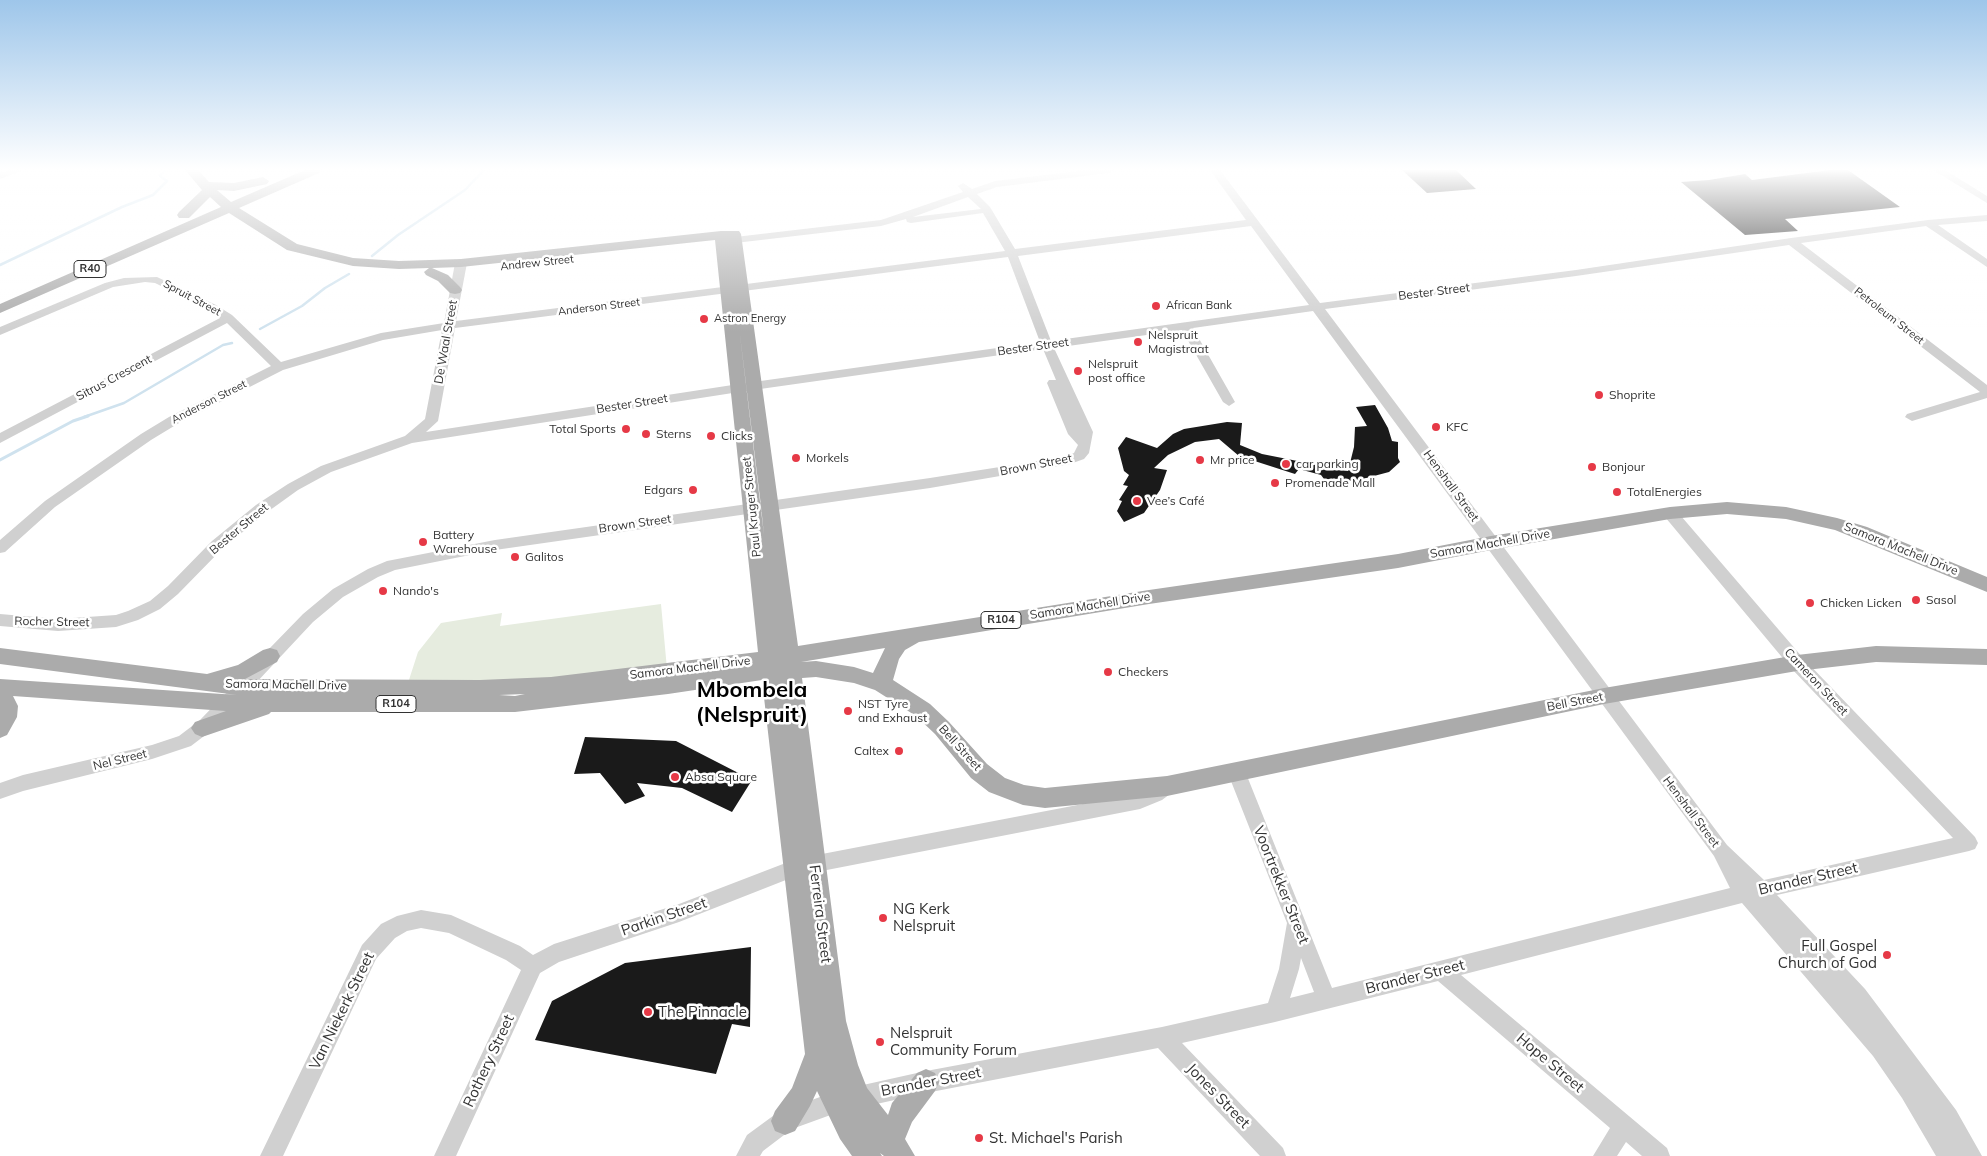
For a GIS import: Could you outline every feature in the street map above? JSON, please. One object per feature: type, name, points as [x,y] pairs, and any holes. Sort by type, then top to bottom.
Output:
[{"type":"main road","name":"R40","points":[[0,295],[177,224]]},
{"type":"main road","name":"R40","points":[[0,309],[178,224]]},
{"type":"main road","points":[[224,224],[258,227],[260,224]]},
{"type":"main road","name":"Andrew Street","points":[[254,224],[292,247],[353,262],[460,267],[591,258],[728,238]]},
{"type":"main road","name":"Paul Kruger Street","points":[[728,238],[746,387],[752,508],[780,663]]},
{"type":"main road","name":"Andrew Street","points":[[292,247],[305,258],[347,269],[431,272],[460,267]]},
{"type":"main road","points":[[431,272],[443,278],[455,290]]},
{"type":"main road","name":"Paul Kruger Street","points":[[746,387],[770,506],[778,582],[780,663]]},
{"type":"main road","name":"Samora Machell Drive","points":[[0,656],[242,687],[283,695],[515,704],[668,686],[916,634],[1149,597],[1398,561],[1491,543],[1670,514],[1727,508],[1786,513],[1837,524],[1861,532],[1987,585]]},
{"type":"main road","points":[[882,684],[883,673],[890,656],[898,645],[916,634]]},
{"type":"main road","points":[[186,700],[196,711],[200,730],[283,695],[272,654],[244,671],[205,682]]},
{"type":"main road","name":"Bell Street","points":[[780,663],[832,670],[882,684],[923,710],[942,728],[979,771],[997,785],[1023,796],[1045,798],[1167,786],[1604,696],[1797,663],[1876,654],[1987,657]]},
{"type":"main road","name":"Ferreira Street","points":[[780,663],[805,865],[820,1064],[886,1152]]},
{"type":"main road","name":"Samora Machell Drive","points":[[0,687],[227,703],[283,695]]},
{"type":"main road","points":[[0,696],[8,706],[7,717],[0,728]]},
{"type":"main road","name":"Ferreira Street","points":[[805,865],[833,1021],[844,1065],[846,1100]]},
{"type":"main road","points":[[785,1121],[801,1097],[818,1054]]},
{"type":"main road","points":[[886,1152],[902,1113],[926,1082]]},
{"type":"street","name":"Andrew Street","points":[[728,238],[825,224]]},
{"type":"street","name":"Andrew Street","points":[[728,238],[852,224]]},
{"type":"street","points":[[990,224],[1007,254],[1042,345]]},
{"type":"street","name":"Anderson Street","points":[[0,548],[50,504],[146,437],[174,420],[279,366],[382,338],[450,325],[1239,224]]},
{"type":"street","name":"Henshall Street","points":[[1255,224],[1420,443],[1491,543],[1721,851],[1728,868],[1858,996],[1942,1110],[1971,1156]]},
{"type":"street","name":"Bester Street","points":[[133,616],[155,605],[173,590],[217,545],[261,509],[294,487],[326,469],[410,439],[746,387],[1185,325],[1566,275],[1791,241],[1921,224]]},
{"type":"street","points":[[1929,224],[1987,264]]},
{"type":"street","name":"Petroleum Street","points":[[1791,241],[1987,392]]},
{"type":"street","name":"De Waal Street","points":[[431,421],[460,267]]},
{"type":"street","name":"Spruit Street","points":[[0,331],[109,285],[145,279],[157,280],[212,307],[228,318],[279,366]]},
{"type":"street","name":"Sitrus Crescent","points":[[0,439],[228,318]]},
{"type":"street","points":[[1185,325],[1230,402]]},
{"type":"street","name":"Brown Street","points":[[227,703],[308,618],[338,594],[373,573],[392,565],[495,546],[623,526],[770,506],[1065,461],[1079,456],[1084,450],[1084,444],[1069,420],[1042,345]]},
{"type":"street","points":[[1912,417],[1987,392]]},
{"type":"street","points":[[410,439],[431,421],[446,432]]},
{"type":"street","name":"Cameron Street","points":[[1670,514],[1797,663],[1969,843]]},
{"type":"street","name":"Rocher Street","points":[[0,620],[58,625],[116,621],[133,616]]},
{"type":"street","name":"Nel Street","points":[[0,791],[23,783],[177,745],[200,730],[227,703]]},
{"type":"street","name":"Voortrekker Street","points":[[1236,772],[1327,999]]},
{"type":"street","name":"Bell Street","points":[[805,865],[1140,801],[1156,795],[1167,786]]},
{"type":"street","name":"Brander Street","points":[[747,1156],[755,1143],[785,1121],[846,1100],[926,1082],[1162,1037],[1275,1012],[1752,891],[1969,843]]},
{"type":"street","name":"Parkin Street","points":[[533,966],[554,954],[679,913],[805,865]]},
{"type":"street","name":"Henshall Street","points":[[1752,891],[1880,1049],[1910,1090],[1948,1156]]},
{"type":"street","name":"Van Niekerk Street","points":[[271,1156],[369,952],[388,931],[404,922],[421,919],[452,924],[513,952],[533,966]]},
{"type":"street","points":[[1275,1012],[1289,969],[1296,923]]},
{"type":"street","name":"Rothery Street","points":[[445,1156],[533,966]]},
{"type":"street","name":"Hope Street","points":[[1442,971],[1659,1156]]},
{"type":"street","name":"Jones Street","points":[[1162,1037],[1275,1156]]},
{"type":"street","points":[[1604,1156],[1624,1126]]},
{"type":"shaded area","points":[[661,604],[667,669],[596,678],[407,686],[418,652],[441,623],[502,613],[500,626]]},
{"type":"building","points":[[1732,224],[1790,224],[1798,231],[1745,235]]},
{"type":"building","name":"car parking","points":[[1375,405],[1388,428],[1392,441],[1398,442],[1398,458],[1400,462],[1389,472],[1355,481],[1324,479],[1321,475],[1299,469],[1295,474],[1239,456],[1219,439],[1195,442],[1168,455],[1154,468],[1167,470],[1160,490],[1144,513],[1124,522],[1117,511],[1122,501],[1119,500],[1128,486],[1123,485],[1129,475],[1124,471],[1118,448],[1126,437],[1157,448],[1173,434],[1184,429],[1227,422],[1242,423],[1240,445],[1262,454],[1348,471],[1354,447],[1355,427],[1367,426],[1356,407]]},
{"type":"building","name":"Absa Square","points":[[585,737],[676,741],[752,780],[732,812],[682,788],[637,783],[645,796],[625,804],[600,773],[574,774]]},
{"type":"building","name":"The Pinnacle","points":[[751,947],[750,1027],[732,1024],[716,1074],[535,1040],[552,1001],[625,963]]},
{"type":"waterway","points":[[0,265],[86,224]]},
{"type":"waterway","points":[[372,256],[414,224]]},
{"type":"waterway","points":[[260,329],[302,306],[325,288],[349,274]]},
{"type":"waterway","points":[[84,417],[124,403],[223,345],[232,343]]},
{"type":"waterway","points":[[0,460],[73,421],[88,416]]},
{"type":"place","name":"African Bank","points":[[1156,306]]},
{"type":"place","name":"Astron Energy","points":[[704,319]]},
{"type":"place","name":"Nelspruit Magistraat","points":[[1138,342]]},
{"type":"place","name":"Nelspruit post office","points":[[1078,371]]},
{"type":"place","name":"Shoprite","points":[[1599,395]]},
{"type":"place","name":"KFC","points":[[1436,427]]},
{"type":"place","name":"Total Sports","points":[[626,429]]},
{"type":"place","name":"Sterns","points":[[646,434]]},
{"type":"place","name":"Clicks","points":[[711,436]]},
{"type":"place","name":"Morkels","points":[[796,458]]},
{"type":"place","name":"Mr price","points":[[1200,460]]},
{"type":"place","name":"car parking","points":[[1286,464]]},
{"type":"place","name":"Bonjour","points":[[1592,467]]},
{"type":"place","name":"Promenade Mall","points":[[1275,483]]},
{"type":"place","name":"Edgars","points":[[693,490]]},
{"type":"place","name":"TotalEnergies","points":[[1617,492]]},
{"type":"place","name":"Vee’s Café","points":[[1137,501]]},
{"type":"place","name":"Battery Warehouse","points":[[423,542]]},
{"type":"place","name":"Galitos","points":[[515,557]]},
{"type":"place","name":"Nando's","points":[[383,591]]},
{"type":"place","name":"Sasol","points":[[1916,600]]},
{"type":"place","name":"Chicken Licken","points":[[1810,603]]},
{"type":"place","name":"Checkers","points":[[1108,672]]},
{"type":"place","name":"NST Tyre and Exhaust","points":[[848,711]]},
{"type":"place","name":"Caltex","points":[[899,751]]},
{"type":"place","name":"Absa Square","points":[[675,777]]},
{"type":"place","name":"NG Kerk Nelspruit","points":[[883,918]]},
{"type":"place","name":"Full Gospel Church of God","points":[[1887,955]]},
{"type":"place","name":"The Pinnacle","points":[[648,1012]]},
{"type":"place","name":"Nelspruit Community Forum","points":[[880,1042]]},
{"type":"place","name":"St. Michael's Parish","points":[[979,1138]]},
{"type":"district","name":"Mbombela (Nelspruit)","points":[[752,702]]}]
